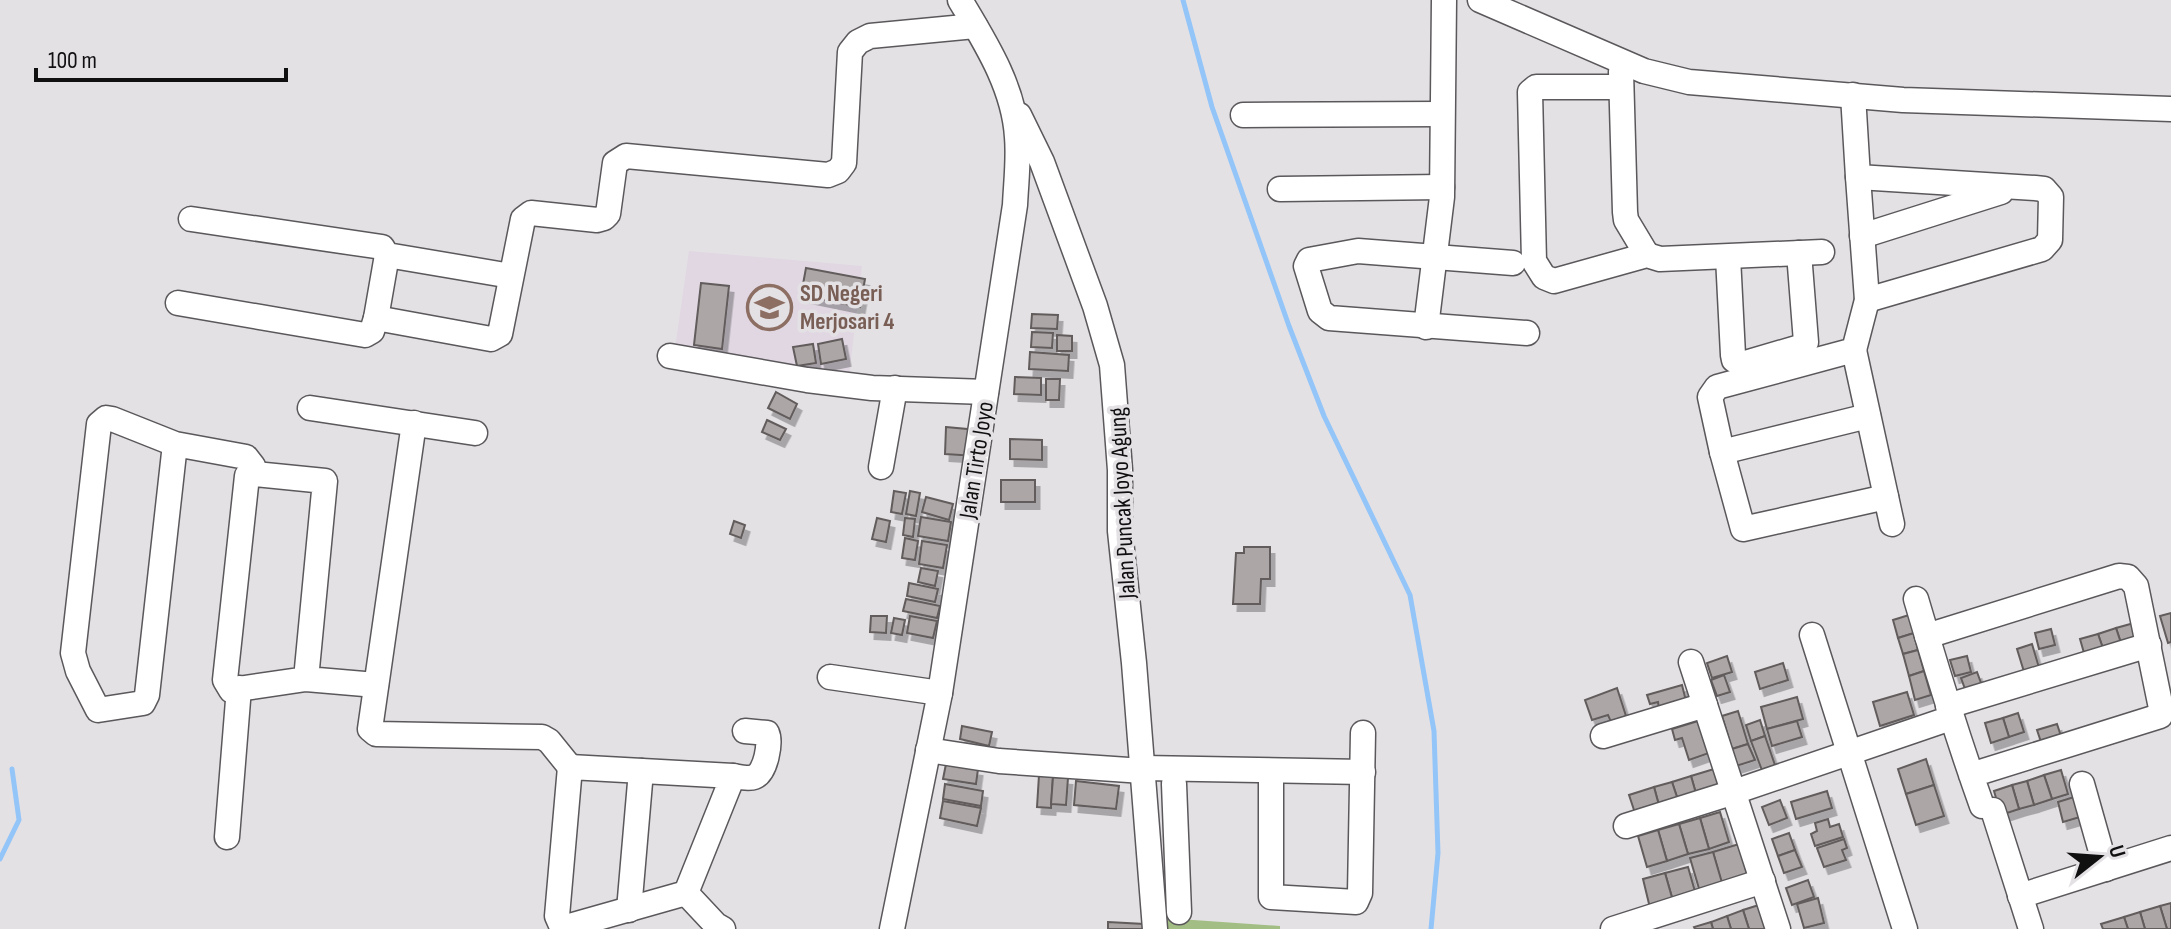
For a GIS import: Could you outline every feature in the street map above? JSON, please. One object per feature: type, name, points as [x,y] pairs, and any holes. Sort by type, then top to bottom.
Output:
[{"type":"street","name":"Jalan Tirto Joyo","points":[[892,929],[940,693],[1015,205],[1017,133],[1008,95],[990,51],[960,0]]},
{"type":"street","points":[[1426,327],[1442,187],[1444,0]]},
{"type":"street","points":[[1480,0],[1622,62],[1669,79],[1853,95],[2036,106],[2171,109]]},
{"type":"street","points":[[376,318],[491,339],[500,334],[523,219],[539,212],[597,220],[604,218],[608,214],[615,163],[626,156],[828,175],[838,171],[844,163],[850,52],[858,42],[870,36],[975,26]]},
{"type":"street","points":[[1622,62],[1626,220],[1647,255]]},
{"type":"street","points":[[1621,87],[1536,87],[1530,92],[1534,261],[1544,277],[1554,281],[1647,255],[1660,259],[1811,252],[1806,342],[1800,347],[1742,364],[1734,360],[1728,257]]},
{"type":"street","name":"Jalan Puncak Joyo Agung","points":[[1008,95],[1042,162],[1095,306],[1112,365],[1119,456],[1120,531],[1144,774],[1155,929]]},
{"type":"street","points":[[1853,95],[1867,300],[1854,350],[1892,524]]},
{"type":"street","points":[[1243,115],[1441,114]]},
{"type":"street","points":[[1858,177],[2044,189],[2051,197],[2048,245],[1867,300]]},
{"type":"street","points":[[1280,189],[1442,187]]},
{"type":"street","points":[[1862,236],[2017,187]]},
{"type":"street","points":[[178,303],[365,335],[372,331],[376,318],[387,255],[382,247],[191,219]]},
{"type":"street","points":[[1513,263],[1358,251],[1309,260],[1306,266],[1320,311],[1329,318],[1527,333]]},
{"type":"street","points":[[387,255],[511,276]]},
{"type":"street","points":[[1854,350],[1717,387],[1710,397],[1743,529],[1886,497]]},
{"type":"street","points":[[670,356],[807,380],[986,392]]},
{"type":"street","points":[[881,467],[895,388]]},
{"type":"street","points":[[310,408],[475,433]]},
{"type":"street","points":[[1722,452],[1868,416]]},
{"type":"street","points":[[175,444],[147,695],[143,703],[98,710],[78,671],[73,653],[99,424],[106,418],[112,419],[175,444],[246,457],[255,474]]},
{"type":"street","points":[[414,423],[370,729],[376,734],[542,737],[549,741],[570,767],[557,916],[566,927],[686,893]]},
{"type":"street","points":[[306,679],[325,481],[255,474],[247,476],[225,680],[231,690],[306,679],[376,685]]},
{"type":"street","points":[[1927,636],[2119,576],[2128,577],[2136,586],[2161,708],[2160,716],[1971,775]]},
{"type":"street","points":[[1916,599],[1971,775],[1988,808],[2031,929]]},
{"type":"street","points":[[1812,635],[1905,929]]},
{"type":"street","points":[[1626,826],[1734,792],[1849,752],[1950,712],[2149,645]]},
{"type":"street","points":[[1691,662],[1778,929]]},
{"type":"street","points":[[830,677],[940,693]]},
{"type":"street","points":[[227,837],[239,688]]},
{"type":"street","points":[[1603,736],[1705,705]]},
{"type":"street","points":[[570,767],[754,777],[760,774],[770,741],[767,733],[745,731]]},
{"type":"street","points":[[1271,778],[1269,895],[1274,899],[1356,902],[1359,899],[1363,733]]},
{"type":"street","points":[[928,750],[999,761],[1144,774],[1362,781]]},
{"type":"street","points":[[629,910],[641,771]]},
{"type":"street","points":[[1144,774],[1174,784],[1271,778]]},
{"type":"street","points":[[686,893],[733,776]]},
{"type":"street","points":[[1174,784],[1179,912]]},
{"type":"street","points":[[2082,784],[2106,869]]},
{"type":"street","points":[[2020,896],[2171,848]]},
{"type":"street","points":[[1613,929],[1763,881]]},
{"type":"street","points":[[686,893],[723,929]]},
{"type":"shaded area","name":"SD Negeri Merjosari 4","points":[[689,251],[862,266],[849,377],[675,348]]},
{"type":"green space","points":[[1165,918],[1280,926],[1280,929],[1165,929]]},
{"type":"building","points":[[806,268],[865,279],[860,307],[801,295]]},
{"type":"building","points":[[701,283],[729,286],[722,349],[694,345]]},
{"type":"building","points":[[1032,314],[1058,315],[1057,329],[1031,328]]},
{"type":"building","points":[[1032,332],[1053,333],[1052,348],[1031,347]]},
{"type":"building","points":[[1057,335],[1072,336],[1072,351],[1057,351]]},
{"type":"building","points":[[842,339],[846,359],[821,364],[818,344]]},
{"type":"building","points":[[813,344],[816,363],[797,366],[793,347]]},
{"type":"building","points":[[1030,352],[1069,355],[1068,371],[1029,369]]},
{"type":"building","points":[[1015,377],[1041,378],[1041,395],[1014,394]]},
{"type":"building","points":[[1046,379],[1060,379],[1059,400],[1046,400]]},
{"type":"building","points":[[776,392],[797,404],[790,419],[768,408]]},
{"type":"building","points":[[767,420],[786,429],[780,440],[762,432]]},
{"type":"building","points":[[946,427],[978,430],[976,456],[945,454]]},
{"type":"building","points":[[1010,439],[1042,440],[1042,460],[1010,459]]},
{"type":"building","points":[[1001,480],[1035,480],[1035,502],[1001,502]]},
{"type":"building","points":[[894,491],[906,493],[902,514],[891,512]]},
{"type":"building","points":[[910,491],[920,493],[916,516],[906,514]]},
{"type":"building","points":[[926,497],[953,504],[949,520],[922,512]]},
{"type":"building","points":[[921,517],[951,522],[948,541],[918,536]]},
{"type":"building","points":[[877,518],[890,521],[886,542],[872,539]]},
{"type":"building","points":[[905,518],[915,519],[913,537],[903,535]]},
{"type":"building","points":[[734,521],[745,525],[741,538],[730,534]]},
{"type":"building","points":[[905,538],[918,541],[915,560],[902,558]]},
{"type":"building","points":[[922,541],[947,545],[943,568],[919,564]]},
{"type":"building","points":[[1244,547],[1270,547],[1270,579],[1261,579],[1260,604],[1233,604],[1236,553],[1244,553]]},
{"type":"building","points":[[921,568],[938,571],[935,586],[918,582]]},
{"type":"building","points":[[909,583],[938,589],[935,602],[907,596]]},
{"type":"building","points":[[906,599],[940,606],[937,618],[903,611]]},
{"type":"building","points":[[2171,613],[2171,642],[2168,643],[2160,616]]},
{"type":"building","points":[[1909,615],[1914,633],[1898,638],[1893,620]]},
{"type":"building","points":[[871,616],[887,616],[886,633],[870,632]]},
{"type":"building","points":[[910,616],[937,621],[933,638],[907,633]]},
{"type":"building","points":[[894,618],[905,620],[902,635],[891,633]]},
{"type":"building","points":[[2134,623],[2140,643],[2123,649],[2116,628]]},
{"type":"building","points":[[2116,628],[2123,649],[2105,654],[2098,634]]},
{"type":"building","points":[[2051,629],[2055,645],[2039,649],[2035,633]]},
{"type":"building","points":[[1914,633],[1918,650],[1903,654],[1898,638]]},
{"type":"building","points":[[2098,634],[2105,654],[2086,660],[2080,639]]},
{"type":"building","points":[[2032,644],[2040,671],[2025,675],[2017,649]]},
{"type":"building","points":[[1918,650],[1924,671],[1909,676],[1903,654]]},
{"type":"building","points":[[1727,656],[1732,672],[1712,678],[1707,663]]},
{"type":"building","points":[[1967,656],[1971,672],[1955,676],[1950,660]]},
{"type":"building","points":[[1783,663],[1788,680],[1760,689],[1755,672]]},
{"type":"building","points":[[1924,671],[1931,695],[1915,700],[1909,676]]},
{"type":"building","points":[[1977,672],[1984,691],[1968,697],[1961,678]]},
{"type":"building","points":[[1724,675],[1730,692],[1717,696],[1711,680]]},
{"type":"building","points":[[1682,685],[1686,701],[1659,709],[1658,702],[1650,704],[1647,695]]},
{"type":"building","points":[[1617,688],[1626,716],[1611,722],[1608,715],[1592,720],[1585,700]]},
{"type":"building","points":[[1907,692],[1914,715],[1880,726],[1873,702]]},
{"type":"building","points":[[1797,697],[1803,719],[1767,729],[1761,707]]},
{"type":"building","points":[[1738,711],[1748,744],[1732,749],[1722,716]]},
{"type":"building","points":[[2018,713],[2024,732],[2009,737],[2003,718]]},
{"type":"building","points":[[2003,718],[2009,737],[1991,743],[1985,723]]},
{"type":"building","points":[[1760,720],[1765,736],[1751,741],[1746,725]]},
{"type":"building","points":[[1698,721],[1709,753],[1689,760],[1682,738],[1675,740],[1672,729]]},
{"type":"building","points":[[1797,721],[1802,737],[1772,746],[1767,729]]},
{"type":"building","points":[[2057,724],[2063,742],[2043,748],[2037,730]]},
{"type":"building","points":[[962,726],[992,732],[989,746],[960,739]]},
{"type":"building","points":[[1765,736],[1776,768],[1763,773],[1751,741]]},
{"type":"building","points":[[1748,744],[1755,760],[1736,766],[1732,749]]},
{"type":"building","points":[[1926,759],[1934,785],[1906,794],[1898,769]]},
{"type":"building","points":[[946,764],[978,769],[976,784],[943,779]]},
{"type":"building","points":[[1714,769],[1720,790],[1697,797],[1691,776]]},
{"type":"building","points":[[2061,770],[2068,794],[2052,799],[2044,775]]},
{"type":"building","points":[[1039,775],[1053,776],[1051,808],[1037,807]]},
{"type":"building","points":[[2044,775],[2052,799],[2034,805],[2027,781]]},
{"type":"building","points":[[1691,776],[1697,797],[1679,803],[1672,782]]},
{"type":"building","points":[[1053,777],[1068,778],[1066,805],[1051,804]]},
{"type":"building","points":[[1076,781],[1119,786],[1116,809],[1074,805]]},
{"type":"building","points":[[2027,781],[2034,805],[2019,809],[2012,785]]},
{"type":"building","points":[[1672,782],[1679,803],[1660,809],[1654,787]]},
{"type":"building","points":[[945,784],[983,791],[981,806],[943,799]]},
{"type":"building","points":[[1934,785],[1944,816],[1916,825],[1906,794]]},
{"type":"building","points":[[2012,785],[2019,809],[2001,815],[1994,791]]},
{"type":"building","points":[[1654,787],[1660,809],[1636,816],[1629,795]]},
{"type":"building","points":[[1827,791],[1832,808],[1796,819],[1791,802]]},
{"type":"building","points":[[2074,797],[2080,817],[2063,822],[2058,802]]},
{"type":"building","points":[[1780,800],[1787,818],[1769,825],[1762,807]]},
{"type":"building","points":[[943,801],[981,808],[977,826],[940,818]]},
{"type":"building","points":[[1720,812],[1729,842],[1709,849],[1700,818]]},
{"type":"building","points":[[1700,818],[1709,849],[1688,854],[1679,824]]},
{"type":"building","points":[[1828,819],[1830,827],[1839,824],[1843,837],[1815,846],[1811,834],[1817,831],[1815,823]]},
{"type":"building","points":[[1679,824],[1688,854],[1667,861],[1658,830]]},
{"type":"building","points":[[1658,830],[1667,861],[1647,867],[1638,836]]},
{"type":"building","points":[[1789,833],[1795,850],[1778,856],[1772,839]]},
{"type":"building","points":[[1844,839],[1847,848],[1842,850],[1846,860],[1824,867],[1817,848]]},
{"type":"building","points":[[1739,844],[1748,878],[1722,885],[1713,852]]},
{"type":"building","points":[[1795,850],[1802,867],[1784,873],[1778,856]]},
{"type":"building","points":[[1713,852],[1723,886],[1700,892],[1690,858]]},
{"type":"building","points":[[1688,867],[1696,895],[1673,901],[1665,873]]},
{"type":"building","points":[[1665,873],[1673,901],[1650,908],[1643,879]]},
{"type":"building","points":[[1808,880],[1814,897],[1792,905],[1786,888]]},
{"type":"building","points":[[1818,898],[1824,923],[1804,928],[1797,904]]},
{"type":"building","points":[[2171,903],[2171,929],[2167,929],[2160,906]]},
{"type":"building","points":[[1762,904],[1771,929],[1749,929],[1743,910]]},
{"type":"building","points":[[2160,906],[2167,929],[2145,929],[2140,912]]},
{"type":"building","points":[[1743,910],[1749,929],[1731,929],[1727,916]]},
{"type":"building","points":[[2140,912],[2145,929],[2128,929],[2124,917]]},
{"type":"building","points":[[1727,916],[1731,929],[1713,929],[1711,922]]},
{"type":"building","points":[[2124,917],[2128,929],[2103,929],[2101,924]]},
{"type":"building","points":[[1108,922],[1144,924],[1143,929],[1108,929]]},
{"type":"building","points":[[1711,922],[1713,929],[1694,927]]},
{"type":"waterway","points":[[1183,0],[1212,107],[1289,326],[1324,416],[1410,595],[1434,731],[1438,853],[1431,929]]},
{"type":"waterway","points":[[0,859],[19,820],[12,769]]},
{"type":"place","name":"SD Negeri Merjosari 4","points":[[769,307]]}]
